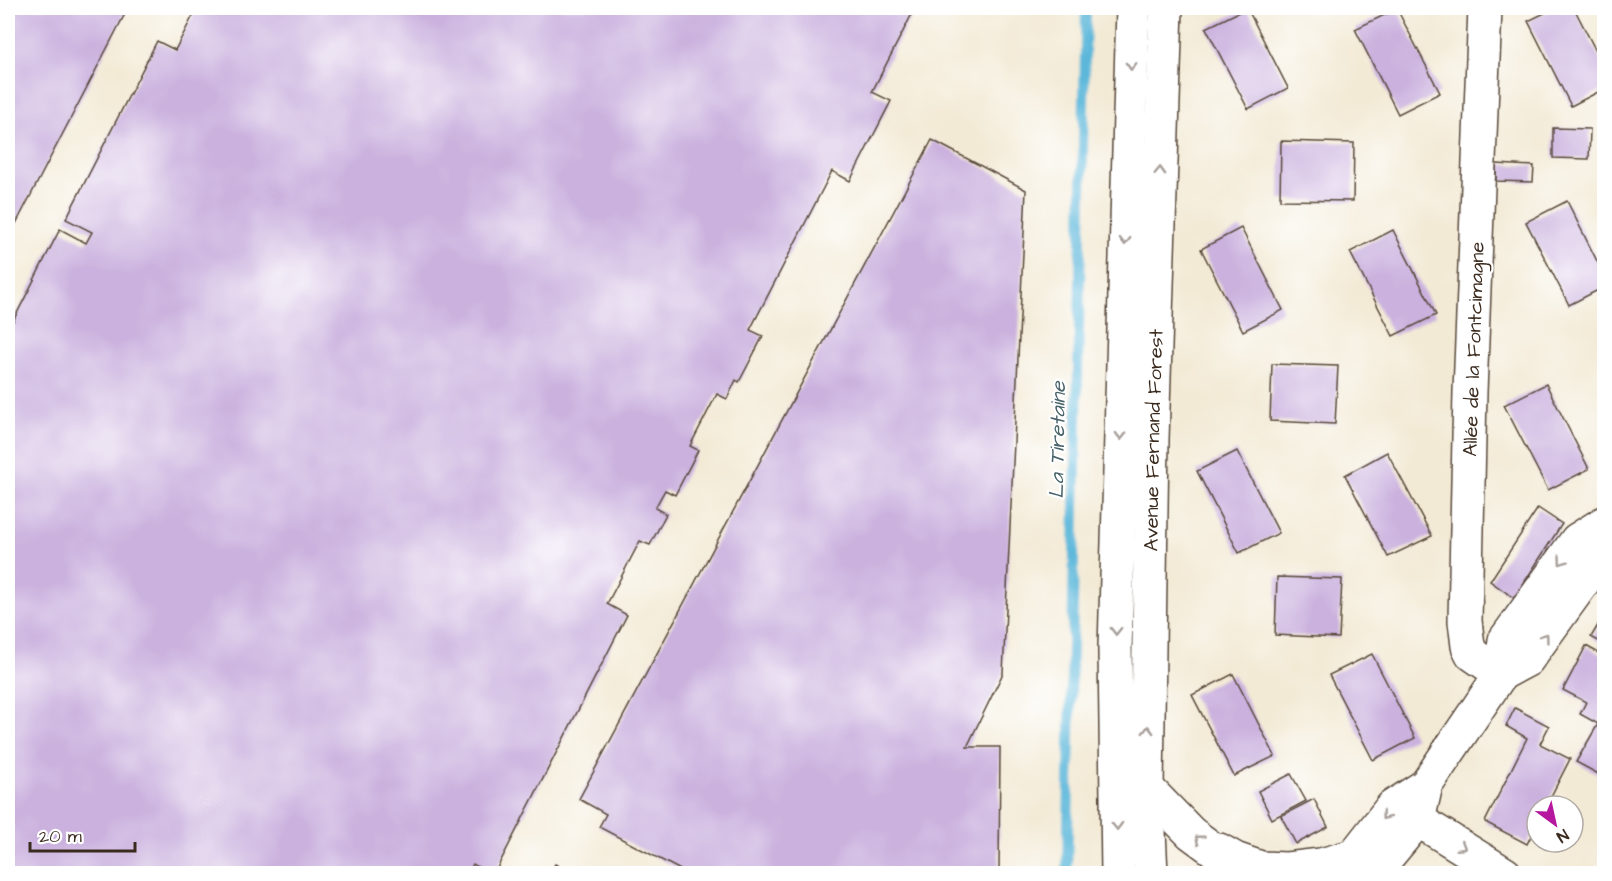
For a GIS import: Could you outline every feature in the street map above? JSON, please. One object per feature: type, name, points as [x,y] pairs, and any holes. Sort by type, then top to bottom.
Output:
[{"type":"main road","name":"Avenue Fernand Forest","points":[[1118,873],[1115,649],[1133,8]]},
{"type":"main road","name":"Avenue Fernand Forest","points":[[1151,873],[1147,788],[1152,438],[1166,8]]},
{"type":"main road","name":"Allée de la Fontcimagne","points":[[1485,8],[1470,392],[1465,621],[1468,646],[1472,654],[1501,674]]},
{"type":"main road","points":[[1147,788],[1191,833],[1214,850],[1219,850],[1235,859],[1261,868],[1287,869],[1321,865],[1361,867],[1418,820],[1426,785],[1501,674],[1505,640],[1577,540],[1605,523]]},
{"type":"main road","points":[[1501,674],[1527,660],[1597,562],[1605,538]]},
{"type":"main road","points":[[1361,867],[1392,807],[1426,785]]},
{"type":"main road","points":[[1418,820],[1505,873]]},
{"type":"building","points":[[14,8],[128,8],[8,239],[8,20]]},
{"type":"building","points":[[197,8],[915,8],[872,92],[891,101],[850,181],[832,171],[750,330],[763,336],[739,382],[736,380],[727,399],[717,394],[690,446],[698,450],[675,495],[665,490],[655,508],[666,514],[650,545],[640,541],[607,604],[627,615],[494,874],[473,864],[468,874],[8,874],[8,331],[60,229],[86,243],[92,232],[66,219],[157,41],[175,50]]},
{"type":"building","points":[[1247,8],[1288,88],[1248,109],[1206,28]]},
{"type":"building","points":[[1555,8],[1574,8],[1604,67],[1604,89],[1571,106],[1528,21]]},
{"type":"building","points":[[1397,9],[1440,93],[1398,114],[1355,29]]},
{"type":"building","points":[[1553,128],[1590,129],[1589,159],[1553,158]]},
{"type":"building","points":[[932,140],[1026,190],[1003,673],[967,747],[1000,747],[999,874],[688,874],[599,827],[606,814],[579,799]]},
{"type":"building","points":[[1281,141],[1354,143],[1353,201],[1280,200]]},
{"type":"building","points":[[1496,164],[1534,166],[1533,182],[1496,181]]},
{"type":"building","points":[[1567,201],[1604,275],[1604,287],[1569,305],[1526,222]]},
{"type":"building","points":[[1241,228],[1283,310],[1243,331],[1201,249]]},
{"type":"building","points":[[1393,230],[1436,315],[1393,336],[1350,252]]},
{"type":"building","points":[[1272,364],[1338,366],[1335,424],[1270,421]]},
{"type":"building","points":[[1546,384],[1589,469],[1548,490],[1504,405]]},
{"type":"building","points":[[1237,451],[1279,533],[1239,553],[1197,471]]},
{"type":"building","points":[[1387,452],[1432,536],[1388,557],[1345,475]]},
{"type":"building","points":[[1538,508],[1562,524],[1514,598],[1490,581]]},
{"type":"building","points":[[1277,577],[1342,579],[1339,638],[1275,635]]},
{"type":"building","points":[[1604,615],[1604,644],[1591,637]]},
{"type":"building","points":[[1586,646],[1604,656],[1604,711],[1598,724],[1580,714],[1586,702],[1563,690]]},
{"type":"building","points":[[1372,654],[1415,738],[1373,760],[1329,675]]},
{"type":"building","points":[[1233,674],[1275,756],[1234,776],[1192,695]]},
{"type":"building","points":[[1515,708],[1549,726],[1540,744],[1570,759],[1552,794],[1525,794],[1525,843],[1485,822],[1527,738],[1506,726]]},
{"type":"building","points":[[1598,724],[1604,727],[1604,777],[1576,762]]},
{"type":"building","points":[[1291,774],[1306,801],[1272,819],[1258,791]]},
{"type":"building","points":[[1314,799],[1328,827],[1296,844],[1281,816]]},
{"type":"building","points":[[555,864],[572,874],[549,874]]},
{"type":"waterway","name":"La Tiretaine","points":[[1067,874],[1086,8]]}]
